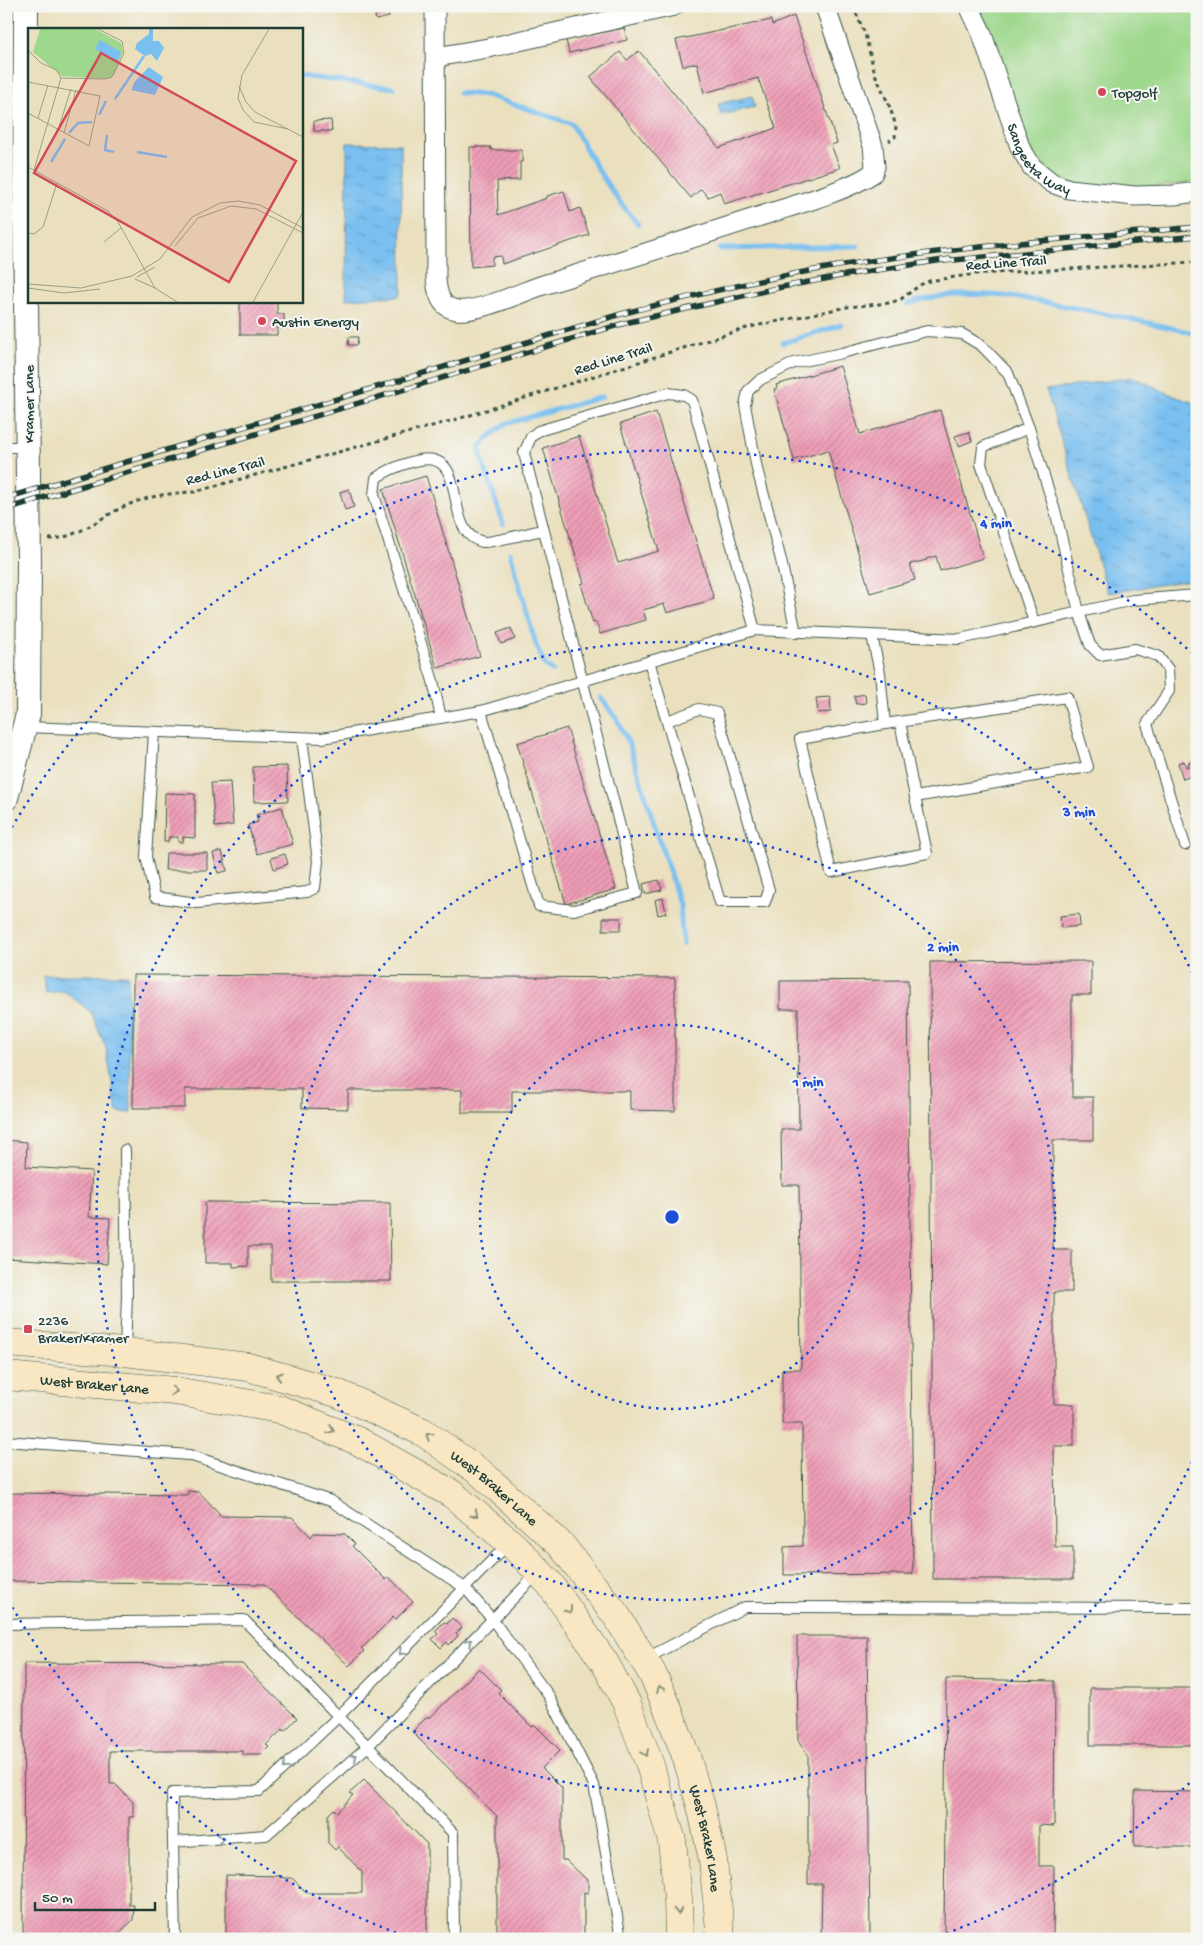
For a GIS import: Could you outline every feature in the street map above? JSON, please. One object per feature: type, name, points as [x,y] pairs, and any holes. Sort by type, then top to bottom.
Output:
[{"type":"main road","name":"West Braker Lane","points":[[6,1343],[125,1352],[248,1367],[337,1393],[423,1432],[481,1473],[560,1545],[616,1615],[644,1659],[664,1699],[686,1756],[701,1806],[713,1860],[721,1939]]},
{"type":"main road","points":[[125,1352],[126,1387]]},
{"type":"main road","name":"West Braker Lane","points":[[6,1376],[175,1391],[279,1409],[358,1441],[452,1494],[510,1543],[550,1584],[605,1662],[627,1704],[650,1765],[672,1841],[678,1898],[679,1939]]},
{"type":"main road","points":[[510,1543],[531,1517]]},
{"type":"main road","points":[[539,1572],[560,1545]]},
{"type":"street","name":"Kramer Lane","points":[[6,798],[26,727],[28,696],[17,447],[16,214],[26,6]]},
{"type":"street","points":[[434,6],[437,288],[442,302],[448,308],[457,311],[470,310],[803,202],[861,181],[873,173],[875,167],[873,146],[825,6]]},
{"type":"street","points":[[436,57],[488,48],[674,6]]},
{"type":"street","name":"Sangeeta Way","points":[[969,6],[982,34],[1020,147],[1032,167],[1052,183],[1069,189],[1135,196],[1174,195],[1197,192]]},
{"type":"lane","points":[[796,633],[781,560],[757,469],[745,405],[748,391],[760,380],[794,363],[842,353],[927,331],[962,334],[982,346],[1008,373],[1029,428],[1056,514],[1079,612],[1090,646],[1100,655],[1135,649],[1158,656],[1168,669],[1169,691],[1148,724],[1185,845]]},
{"type":"lane","points":[[481,711],[539,906],[574,910],[637,893],[524,453],[531,437],[538,431],[668,393],[684,395],[692,400],[755,630]]},
{"type":"lane","points":[[1029,428],[983,447],[981,464],[1034,622]]},
{"type":"lane","points":[[441,718],[433,681],[374,495],[376,478],[387,470],[424,458],[438,460],[446,467],[462,524],[470,537],[484,542],[543,530]]},
{"type":"lane","points":[[26,727],[322,738],[481,711],[582,683],[755,630],[960,639],[1132,600],[1197,595]]},
{"type":"lane","points":[[872,636],[880,673],[885,724]]},
{"type":"lane","points":[[649,661],[720,902],[765,902],[768,890],[717,713],[699,709],[667,721]]},
{"type":"lane","points":[[900,722],[915,797],[927,852],[831,872],[800,739],[885,724],[1067,697],[1088,767],[915,797]]},
{"type":"lane","points":[[154,732],[146,857],[154,897],[197,903],[307,892],[315,888],[318,861],[302,738]]},
{"type":"lane","points":[[125,1150],[127,1295],[125,1352]]},
{"type":"lane","points":[[6,1441],[189,1455],[331,1500],[464,1588],[492,1619],[550,1696],[594,1784],[621,1939]]},
{"type":"lane","points":[[174,1939],[172,1793],[259,1790],[339,1716],[510,1543]]},
{"type":"lane","points":[[173,1842],[266,1836],[368,1746],[539,1572]]},
{"type":"lane","points":[[644,1659],[745,1606],[1197,1608]]},
{"type":"lane","points":[[6,1624],[244,1620],[453,1833],[454,1939]]},
{"type":"path","points":[[853,6],[868,45],[875,74],[896,126],[895,137],[885,142]]},
{"type":"path","name":"Red Line Trail","points":[[49,539],[58,539],[72,534],[138,500],[167,493],[194,492],[461,418],[750,327],[847,307],[890,303],[901,299],[920,285],[929,281],[975,274],[1197,262]]},
{"type":"green space","name":"Topgolf","points":[[975,6],[1197,6],[1197,182],[1092,193],[1037,167]]},
{"type":"water","points":[[752,96],[755,107],[721,115],[718,104]]},
{"type":"water","points":[[347,143],[401,144],[402,291],[399,296],[346,299]]},
{"type":"water","points":[[1133,377],[1174,396],[1197,404],[1197,580],[1108,593],[1046,390]]},
{"type":"water","points":[[43,975],[128,975],[131,1113],[117,1112],[106,1048],[91,1012],[64,991],[46,993]]},
{"type":"building","points":[[373,6],[387,6],[389,17],[376,20]]},
{"type":"building","points":[[794,16],[837,143],[831,145],[840,168],[724,204],[720,192],[708,197],[701,189],[691,198],[590,77],[620,52],[627,60],[639,51],[719,148],[776,128],[758,78],[704,93],[697,63],[683,66],[676,40],[771,20],[772,25]]},
{"type":"building","points":[[624,28],[627,40],[569,53],[566,40]]},
{"type":"building","points":[[331,120],[332,131],[314,131],[314,121]]},
{"type":"building","points":[[470,147],[491,147],[491,150],[522,150],[520,180],[497,181],[498,215],[564,191],[570,212],[580,208],[589,235],[502,264],[501,256],[492,257],[492,265],[471,267]]},
{"type":"building","name":"Austin Energy","points":[[240,302],[277,302],[277,314],[284,314],[284,328],[277,328],[277,335],[240,335]]},
{"type":"building","points":[[349,337],[358,337],[357,345],[348,345]]},
{"type":"building","points":[[840,366],[860,434],[940,410],[983,558],[940,571],[936,556],[926,559],[910,564],[915,580],[870,593],[828,450],[794,460],[774,389],[777,388],[776,385]]},
{"type":"building","points":[[656,412],[714,599],[667,613],[664,604],[643,610],[646,620],[600,634],[596,622],[593,623],[581,584],[584,583],[543,448],[579,436],[618,563],[659,551],[620,424]]},
{"type":"building","points":[[969,432],[972,441],[959,446],[955,436]]},
{"type":"building","points":[[426,476],[480,656],[437,668],[383,489]]},
{"type":"building","points":[[349,489],[354,507],[345,510],[340,492]]},
{"type":"building","points":[[511,628],[515,639],[501,644],[497,633]]},
{"type":"building","points":[[865,694],[866,703],[856,704],[854,696]]},
{"type":"building","points":[[830,697],[831,712],[818,713],[816,698]]},
{"type":"building","points":[[567,728],[616,889],[566,904],[517,743]]},
{"type":"building","points":[[1184,761],[1186,767],[1189,766],[1188,763],[1194,761],[1197,774],[1183,779],[1178,763]]},
{"type":"building","points":[[287,766],[288,801],[254,802],[253,767]]},
{"type":"building","points":[[230,782],[233,825],[215,827],[211,783]]},
{"type":"building","points":[[165,793],[195,794],[195,838],[183,837],[183,842],[178,842],[178,837],[169,837],[168,842],[164,842]]},
{"type":"building","points":[[282,807],[293,844],[257,854],[248,825],[258,822],[256,815]]},
{"type":"building","points":[[222,851],[227,871],[218,873],[213,853]]},
{"type":"building","points":[[166,853],[207,853],[207,870],[165,870]]},
{"type":"building","points":[[285,854],[288,864],[274,869],[271,858]]},
{"type":"building","points":[[659,880],[662,890],[645,894],[643,884]]},
{"type":"building","points":[[663,898],[666,913],[658,915],[655,900]]},
{"type":"building","points":[[1079,914],[1080,926],[1061,928],[1060,916]]},
{"type":"building","points":[[603,918],[621,918],[621,930],[603,930]]},
{"type":"building","points":[[1091,961],[1091,995],[1072,995],[1072,1097],[1093,1097],[1093,1140],[1053,1140],[1053,1250],[1072,1250],[1072,1292],[1054,1292],[1054,1404],[1074,1404],[1074,1446],[1054,1446],[1055,1547],[1073,1547],[1073,1579],[933,1579],[930,962]]},
{"type":"building","points":[[133,975],[675,978],[675,1111],[630,1110],[630,1091],[512,1091],[512,1113],[462,1113],[462,1090],[348,1090],[348,1109],[302,1108],[302,1089],[185,1089],[185,1108],[133,1108]]},
{"type":"building","points":[[908,980],[913,1574],[784,1575],[784,1547],[803,1546],[802,1424],[782,1424],[782,1369],[801,1369],[799,1185],[782,1185],[781,1129],[799,1129],[798,1009],[780,1009],[780,981]]},
{"type":"building","points":[[6,1140],[27,1142],[26,1167],[92,1171],[89,1217],[110,1218],[107,1264],[6,1258]]},
{"type":"building","points":[[205,1202],[390,1203],[391,1281],[271,1281],[271,1246],[248,1246],[248,1266],[233,1267],[233,1263],[205,1263]]},
{"type":"building","points":[[6,1490],[10,1490],[10,1493],[188,1495],[188,1491],[199,1492],[219,1513],[219,1516],[292,1517],[311,1537],[314,1533],[345,1534],[355,1544],[352,1546],[386,1580],[389,1577],[413,1602],[396,1619],[393,1617],[361,1648],[364,1651],[349,1666],[264,1584],[6,1581]]},
{"type":"building","points":[[452,1618],[462,1628],[456,1633],[458,1636],[449,1645],[447,1642],[441,1648],[432,1639],[438,1634],[435,1631],[444,1622],[447,1624]]},
{"type":"building","points":[[797,1636],[867,1636],[870,1939],[821,1939],[822,1884],[808,1884],[808,1755],[798,1740]]},
{"type":"building","points":[[24,1663],[242,1664],[297,1718],[285,1731],[283,1729],[266,1745],[269,1747],[261,1755],[243,1755],[243,1751],[110,1751],[110,1784],[115,1784],[133,1802],[133,1817],[129,1817],[129,1905],[134,1905],[133,1920],[111,1939],[23,1939]]},
{"type":"building","points":[[479,1668],[501,1690],[498,1693],[532,1727],[535,1725],[560,1750],[542,1768],[562,1788],[562,1860],[566,1860],[588,1881],[588,1893],[584,1892],[584,1939],[497,1939],[497,1816],[412,1732],[428,1716],[430,1718]]},
{"type":"building","points":[[946,1679],[1055,1681],[1054,1826],[1039,1825],[1039,1866],[1054,1866],[1053,1939],[944,1939]]},
{"type":"building","points":[[1090,1688],[1197,1688],[1197,1745],[1090,1745]]},
{"type":"building","points":[[364,1780],[427,1844],[427,1939],[226,1939],[226,1875],[282,1876],[282,1878],[292,1878],[307,1893],[362,1893],[362,1872],[338,1847],[335,1850],[328,1843],[328,1815],[334,1809],[337,1812],[353,1795],[350,1793]]},
{"type":"building","points":[[1135,1791],[1197,1792],[1197,1847],[1134,1847]]},
{"type":"waterway","points":[[302,76],[394,88]]},
{"type":"waterway","points":[[459,93],[486,95],[572,124],[610,188],[638,224]]},
{"type":"waterway","points":[[719,249],[858,246]]},
{"type":"waterway","points":[[907,304],[951,295],[996,295],[1141,321],[1197,334]]},
{"type":"waterway","points":[[783,343],[841,325]]},
{"type":"waterway","points":[[503,524],[479,449],[489,437],[505,424],[602,397]]},
{"type":"waterway","points":[[510,552],[536,645],[545,665],[553,671]]},
{"type":"waterway","points":[[601,698],[618,721],[629,744],[680,905],[683,944]]},
{"type":"railway","points":[[6,498],[621,314],[726,288],[832,267],[922,254],[1197,227]]},
{"type":"railway","points":[[944,261],[1197,236]]},
{"type":"railway","points":[[6,509],[625,323],[777,288],[851,274],[950,259]]},
{"type":"place","name":"Topgolf","points":[[1102,92]]},
{"type":"place","name":"Austin Energy","points":[[262,321]]},
{"type":"place","name":"2236 Braker/Kramer","points":[[28,1329]]}]
